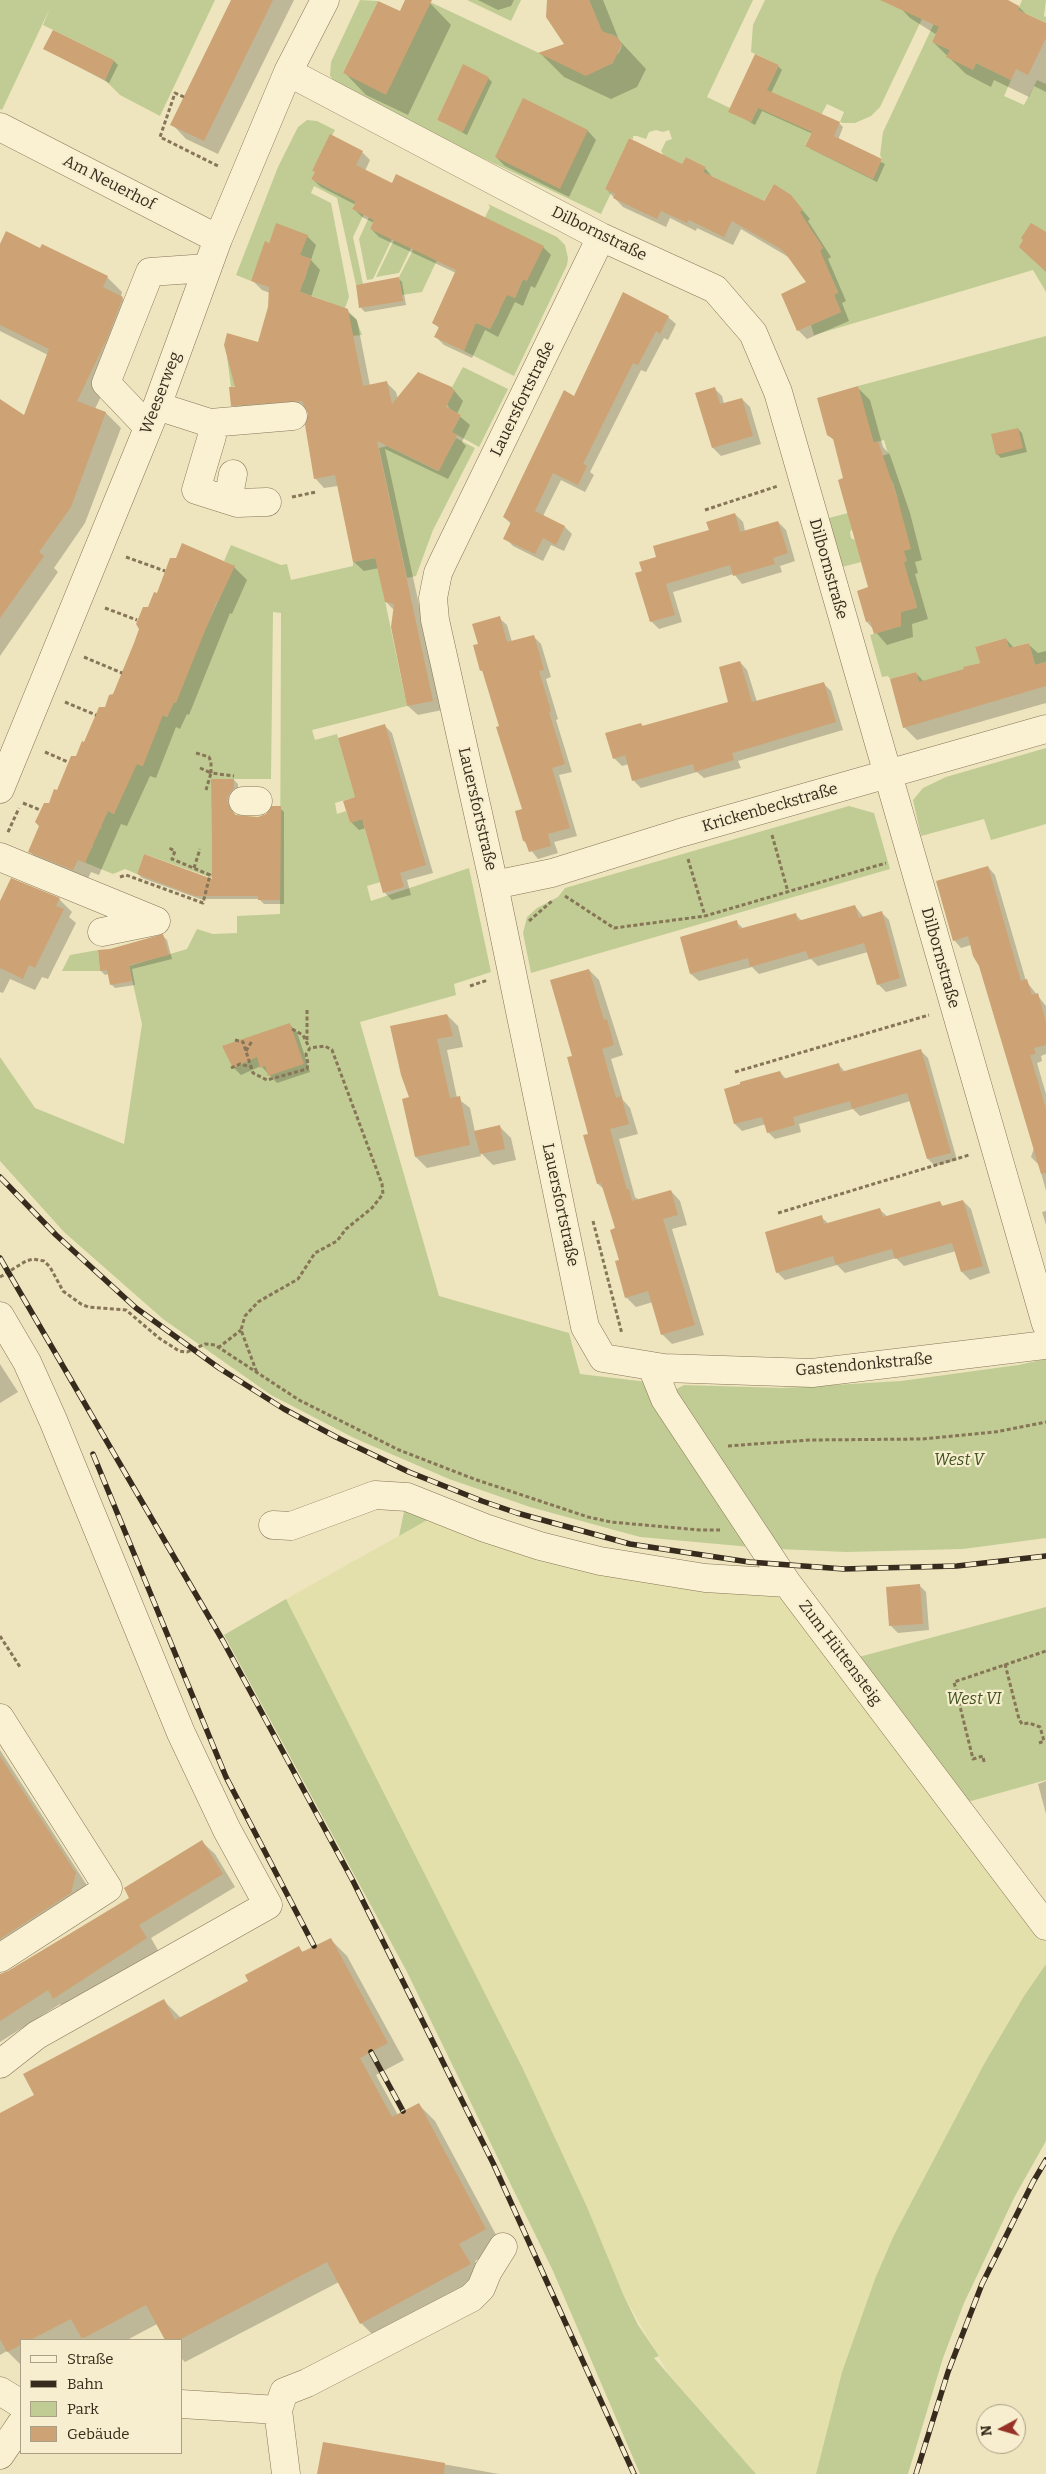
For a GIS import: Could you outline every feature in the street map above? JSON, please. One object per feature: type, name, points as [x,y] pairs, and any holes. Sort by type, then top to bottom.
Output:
[{"type":"street","name":"Weeserweg","points":[[11,796],[218,239],[288,72],[325,0]]},
{"type":"street","name":"Dilbornstraße","points":[[288,72],[601,237],[715,289],[753,334],[778,392],[1046,1324]]},
{"type":"street","name":"Am Neuerhof","points":[[0,127],[218,239]]},
{"type":"street","name":"Lauersfortstraße","points":[[601,237],[444,560],[435,585],[433,598],[436,620],[494,886],[585,1327],[604,1358],[652,1367]]},
{"type":"street","points":[[207,268],[150,272],[106,383],[153,416],[206,415],[287,420]]},
{"type":"street","points":[[206,415],[212,436],[196,490],[212,502],[267,502]]},
{"type":"street","points":[[212,502],[233,474]]},
{"type":"street","name":"Krickenbeckstraße","points":[[494,886],[552,873],[680,833],[887,776],[1046,729]]},
{"type":"street","points":[[0,857],[156,921],[102,932]]},
{"type":"street","points":[[0,1316],[27,1362],[53,1420],[181,1733],[227,1830],[268,1905],[37,2036],[0,2064]]},
{"type":"street","name":"Gastendonkstraße","points":[[652,1367],[812,1373],[1046,1345]]},
{"type":"street","name":"Zum Hüttensteig","points":[[652,1367],[665,1399],[788,1583],[1046,1926]]},
{"type":"street","points":[[273,1525],[291,1526],[375,1495],[407,1497],[484,1528],[540,1546],[600,1561],[705,1578],[788,1583]]},
{"type":"street","points":[[0,1718],[108,1888],[0,1958]]},
{"type":"street","points":[[286,2474],[278,2410],[284,2392],[308,2383],[471,2298],[481,2288],[488,2271],[503,2248]]},
{"type":"street","points":[[0,2391],[20,2403]]},
{"type":"street","points":[[182,2404],[278,2410]]},
{"type":"street","points":[[0,2456],[20,2426]]},
{"type":"path","points":[[184,97],[175,93],[160,137],[243,178]]},
{"type":"path","points":[[705,510],[802,478]]},
{"type":"path","points":[[126,557],[165,571]]},
{"type":"path","points":[[105,608],[137,620]]},
{"type":"path","points":[[84,657],[122,673]]},
{"type":"path","points":[[65,702],[96,715]]},
{"type":"path","points":[[45,752],[68,762]]},
{"type":"path","points":[[196,753],[209,757],[211,762],[211,773],[206,790]]},
{"type":"path","points":[[200,768],[211,773],[237,776],[246,794]]},
{"type":"path","points":[[11,796],[40,810]]},
{"type":"path","points":[[765,810],[788,892]]},
{"type":"path","points":[[680,833],[705,916]]},
{"type":"path","points":[[114,880],[126,875],[203,903],[210,875],[172,859],[175,850],[169,848]]},
{"type":"path","points":[[194,868],[200,849]]},
{"type":"path","points":[[561,894],[614,928],[705,916],[891,862]]},
{"type":"path","points":[[525,924],[554,900]]},
{"type":"path","points":[[306,1040],[307,1010]]},
{"type":"path","points":[[735,1072],[935,1013]]},
{"type":"path","points":[[292,1029],[299,1032],[310,1048]]},
{"type":"path","points":[[235,1040],[242,1042],[253,1073],[267,1080],[306,1069],[308,1064],[306,1054],[310,1048],[325,1046],[332,1050],[382,1184],[383,1194],[372,1208],[346,1229],[337,1242],[315,1252],[298,1279],[258,1302],[245,1316],[241,1330],[257,1374]]},
{"type":"path","points":[[246,1052],[252,1041]]},
{"type":"path","points":[[231,1068],[240,1064],[251,1066]]},
{"type":"path","points":[[778,1213],[975,1154]]},
{"type":"path","points":[[592,1216],[624,1340]]},
{"type":"path","points":[[0,1277],[26,1261],[44,1261],[50,1267],[63,1290],[81,1304],[88,1307],[126,1310],[159,1338],[179,1351],[187,1352],[205,1344],[218,1348],[299,1400],[417,1458],[474,1480],[588,1516],[634,1525],[700,1530],[732,1529],[747,1519]]},
{"type":"path","points":[[218,1348],[241,1330]]},
{"type":"path","points":[[722,1448],[739,1444],[810,1440],[922,1439],[995,1432],[1046,1422]]},
{"type":"path","points":[[0,1636],[20,1667]]},
{"type":"path","points":[[984,1762],[983,1756],[973,1759],[970,1752],[954,1682],[1046,1651]]},
{"type":"path","points":[[1005,1664],[1018,1719],[1022,1724],[1029,1723],[1040,1727],[1044,1741],[1038,1743]]},
{"type":"shaded area","points":[[436,1515],[718,1588],[785,1597],[1046,1939],[1046,1964],[1024,1996],[984,2064],[894,2235],[842,2372],[816,2474],[756,2474],[668,2373],[623,2294],[286,1599]]},
{"type":"green space","points":[[0,0],[215,0],[160,116],[120,95],[105,80],[114,60],[43,25],[50,8],[2,110],[0,109]]},
{"type":"green space","points":[[360,0],[378,1],[343,73],[386,94],[430,2],[586,75],[613,63],[611,57],[619,53],[622,46],[617,37],[611,34],[603,34],[589,0],[753,0],[707,97],[730,108],[729,112],[751,122],[779,65],[751,52],[753,25],[765,0],[892,0],[907,12],[922,19],[880,107],[871,116],[855,123],[843,123],[840,122],[844,112],[827,104],[805,145],[873,179],[882,159],[880,155],[883,132],[945,0],[952,0],[932,42],[950,50],[973,70],[976,63],[1011,80],[1004,96],[1024,105],[1037,80],[1046,84],[1046,292],[1033,270],[814,335],[811,325],[841,312],[834,295],[838,292],[830,274],[814,255],[823,248],[814,234],[808,239],[774,184],[763,202],[723,211],[734,187],[703,172],[706,167],[686,157],[665,199],[647,187],[663,154],[661,151],[666,141],[672,139],[669,130],[663,132],[656,130],[649,132],[646,139],[637,136],[633,136],[633,139],[629,138],[605,189],[611,193],[601,214],[343,92],[330,76],[331,62]],"holes":[[[463,65],[489,77],[462,132],[437,120]]]},
{"type":"green space","points":[[467,0],[521,0],[511,21]]},
{"type":"green space","points":[[1022,0],[1046,0],[1044,16],[1046,17],[1046,23],[1018,10]]},
{"type":"green space","points":[[307,120],[317,121],[335,130],[312,171],[315,172],[311,179],[338,193],[367,178],[352,209],[364,214],[353,237],[363,284],[356,285],[337,198],[314,186],[311,193],[331,203],[349,297],[345,308],[356,319],[362,335],[351,336],[294,378],[231,387],[227,357],[320,339],[331,303],[301,292],[290,296],[304,281],[311,259],[300,255],[307,235],[276,224],[269,243],[266,242],[251,281],[236,275],[278,167],[298,127]]},
{"type":"green space","points":[[488,204],[557,237],[565,245],[568,258],[567,265],[514,376],[464,351],[472,325],[477,323],[490,329],[499,312],[501,292],[515,298],[523,279],[527,281],[476,236],[490,207]]},
{"type":"green space","points":[[369,217],[374,220],[370,229],[392,239],[373,279],[367,280],[359,239]]},
{"type":"green space","points":[[394,240],[411,248],[399,273],[376,277]]},
{"type":"green space","points":[[445,243],[422,292],[402,295],[399,277],[413,250]]},
{"type":"green space","points":[[1046,336],[1046,662],[1035,665],[1029,643],[1009,648],[1006,638],[975,647],[980,663],[964,667],[966,675],[919,682],[916,672],[890,679],[888,676],[882,677],[870,635],[901,626],[901,612],[917,607],[911,586],[884,568],[907,561],[885,502],[898,500],[893,483],[878,457],[888,454],[884,440],[873,443],[858,386]]},
{"type":"green space","points":[[463,367],[508,389],[479,447],[452,432],[461,415],[450,409],[447,404],[454,390],[451,389]]},
{"type":"green space","points":[[456,438],[475,448],[433,530],[416,576],[407,578],[379,448],[387,446],[438,471]]},
{"type":"green space","points":[[848,513],[852,529],[850,532],[851,538],[855,540],[861,562],[842,567],[829,518]]},
{"type":"green space","points":[[231,545],[281,565],[287,564],[291,580],[353,566],[353,562],[376,558],[407,706],[312,730],[315,740],[337,734],[354,793],[369,793],[335,803],[337,814],[346,811],[350,823],[375,815],[363,823],[379,878],[401,876],[367,886],[371,901],[469,868],[491,972],[454,984],[456,995],[360,1022],[439,1296],[569,1333],[580,1374],[648,1382],[762,1548],[640,1537],[530,1507],[449,1479],[354,1438],[271,1395],[163,1319],[64,1232],[0,1161],[0,1057],[35,1108],[124,1144],[142,1024],[129,966],[187,949],[197,929],[213,934],[237,933],[237,916],[280,914],[281,613],[273,612],[271,779],[211,779],[212,878],[144,854],[137,874],[125,869],[113,874],[86,863],[84,860],[89,847],[92,848],[93,846],[91,844],[98,828],[100,829],[102,826],[98,825],[108,811],[114,814],[135,763],[142,766],[154,732],[156,733],[157,730],[154,729],[160,714],[167,717],[174,702],[176,703],[181,683],[184,684],[182,681],[234,566],[224,561]]},
{"type":"green space","points":[[1046,748],[1046,824],[991,840],[984,819],[921,836],[913,800],[923,788],[946,777]]},
{"type":"green space","points":[[849,806],[874,813],[890,869],[531,973],[523,933],[527,917],[537,908],[558,897],[565,888]]},
{"type":"green space","points":[[98,950],[100,971],[62,971],[70,955]]},
{"type":"green space","name":"West V","points":[[1046,1359],[1046,1538],[963,1549],[846,1552],[778,1549],[673,1391],[684,1385],[782,1388],[901,1381],[1018,1365]]},
{"type":"green space","points":[[406,1502],[436,1515],[399,1536]]},
{"type":"green space","points":[[286,1599],[523,2069],[587,2207],[623,2294],[638,2325],[659,2356],[654,2358],[756,2474],[640,2474],[553,2271],[406,1970],[224,1635]]},
{"type":"green space","name":"West VI","points":[[1046,1607],[1046,1780],[964,1803],[855,1658]]},
{"type":"green space","points":[[1046,1964],[1046,2141],[1015,2196],[964,2303],[943,2358],[908,2474],[816,2474],[842,2372],[875,2279],[894,2235],[984,2064],[1024,1996]]},
{"type":"building","points":[[231,0],[273,0],[204,141],[170,125]]},
{"type":"building","points":[[405,0],[432,0],[386,95],[343,73],[378,1],[400,11]]},
{"type":"building","points":[[547,0],[589,0],[602,31],[617,37],[622,44],[613,63],[586,76],[538,53],[564,44],[546,17]]},
{"type":"building","points":[[880,0],[1008,0],[1019,6],[1018,10],[1046,23],[1046,38],[1028,75],[1016,69],[1011,80],[976,63],[973,70],[946,57],[950,50],[932,42],[939,27]]},
{"type":"building","points":[[53,30],[114,60],[105,80],[43,49]]},
{"type":"building","points":[[755,54],[779,65],[767,90],[840,122],[834,136],[882,159],[873,179],[805,146],[812,132],[758,108],[751,122],[728,112]]},
{"type":"building","points":[[463,64],[489,77],[463,132],[437,120]]},
{"type":"building","points":[[523,98],[588,130],[560,189],[495,157]]},
{"type":"building","points":[[330,134],[363,151],[356,165],[392,183],[396,174],[544,246],[527,281],[523,279],[515,298],[507,295],[490,329],[476,323],[464,351],[434,337],[439,327],[432,323],[456,270],[370,229],[374,220],[352,209],[356,202],[311,179],[315,172],[312,171]]},
{"type":"building","points":[[629,138],[682,164],[686,157],[706,167],[703,172],[764,201],[774,184],[791,195],[803,210],[800,212],[823,248],[820,250],[838,293],[834,295],[841,312],[797,331],[781,294],[806,282],[785,253],[779,248],[732,221],[724,237],[689,220],[687,223],[661,211],[657,219],[613,198],[615,194],[605,189]]},
{"type":"building","points":[[276,223],[308,235],[300,255],[311,259],[300,292],[348,309],[363,386],[387,381],[392,404],[418,372],[455,390],[446,407],[461,415],[452,432],[457,435],[439,471],[377,441],[433,701],[407,706],[391,627],[394,604],[385,602],[375,558],[353,562],[335,475],[314,479],[305,425],[308,414],[302,401],[231,406],[229,387],[235,387],[224,345],[227,333],[258,342],[268,307],[269,287],[251,281],[265,241],[269,243]]},
{"type":"building","points":[[1031,223],[1046,232],[1046,272],[1019,247],[1023,240],[1021,238]]},
{"type":"building","points":[[6,231],[40,248],[42,244],[108,276],[103,287],[123,297],[107,339],[77,401],[106,412],[71,507],[39,552],[44,556],[0,618],[0,399],[24,415],[49,349],[0,325],[0,244]]},
{"type":"building","points":[[399,277],[403,301],[359,308],[356,285]]},
{"type":"building","points":[[623,292],[669,316],[660,334],[656,331],[638,365],[633,363],[583,464],[587,466],[578,485],[553,473],[535,511],[565,526],[556,545],[543,538],[535,554],[503,539],[511,522],[503,517],[564,390],[574,396]]},
{"type":"building","points":[[858,386],[874,443],[878,441],[898,500],[911,549],[904,551],[907,561],[904,562],[917,608],[901,612],[901,626],[874,634],[870,621],[866,622],[857,591],[868,587],[838,480],[843,478],[833,439],[827,435],[817,398]]},
{"type":"building","points":[[715,387],[720,404],[742,398],[753,436],[712,448],[695,393]]},
{"type":"building","points":[[1018,428],[1023,448],[996,455],[991,434]]},
{"type":"building","points":[[735,513],[740,532],[778,521],[788,553],[773,558],[775,564],[733,576],[730,565],[666,584],[675,615],[650,622],[635,573],[642,571],[639,562],[656,557],[653,546],[709,530],[706,522]]},
{"type":"building","points":[[182,543],[235,566],[217,601],[176,703],[174,702],[167,717],[163,715],[143,766],[137,764],[114,814],[108,811],[85,863],[78,860],[73,870],[28,852],[39,826],[35,822],[44,803],[49,803],[54,789],[57,790],[71,756],[76,756],[82,741],[84,742],[99,707],[105,707],[109,695],[113,694],[139,629],[136,624],[143,607],[148,607],[154,592],[157,593],[170,558],[176,558]]},
{"type":"building","points":[[500,616],[507,642],[534,635],[544,670],[539,671],[565,764],[552,768],[570,828],[548,834],[551,846],[529,852],[525,841],[523,841],[515,811],[522,809],[496,727],[499,726],[473,645],[478,644],[472,624]]},
{"type":"building","points":[[1006,638],[1009,648],[1029,643],[1035,665],[1046,662],[1046,686],[903,728],[890,679],[916,672],[919,682],[964,669],[963,667],[980,663],[975,647]]},
{"type":"building","points":[[740,661],[752,702],[824,682],[836,722],[732,753],[734,760],[695,772],[693,764],[632,781],[625,755],[613,759],[605,733],[641,723],[642,726],[728,702],[719,667]]},
{"type":"building","points":[[385,724],[426,865],[400,873],[404,887],[383,893],[362,819],[350,823],[343,801],[355,797],[338,738]]},
{"type":"building","points":[[211,779],[234,779],[234,788],[229,794],[227,801],[230,809],[236,815],[258,817],[266,814],[272,806],[281,806],[280,900],[258,900],[258,896],[195,896],[137,874],[144,854],[212,879]]},
{"type":"building","points":[[988,866],[1021,981],[1027,979],[1032,995],[1038,993],[1046,1022],[1046,1045],[1034,1048],[1036,1054],[1030,1055],[1046,1109],[1046,1173],[1041,1174],[979,966],[973,956],[968,936],[953,941],[936,881]]},
{"type":"building","points":[[11,878],[60,898],[56,906],[64,909],[35,968],[29,965],[23,979],[0,968],[0,901]]},
{"type":"building","points":[[855,905],[859,918],[882,911],[900,978],[877,985],[864,943],[809,959],[806,951],[750,967],[748,958],[690,974],[680,937],[737,920],[739,929],[796,913],[798,921]]},
{"type":"building","points":[[163,934],[169,955],[129,965],[132,981],[110,985],[107,970],[100,971],[98,950],[110,949]]},
{"type":"building","points":[[589,969],[604,1020],[607,1019],[614,1045],[602,1049],[616,1098],[621,1096],[629,1124],[610,1129],[627,1190],[629,1189],[632,1201],[671,1190],[678,1215],[663,1219],[695,1325],[661,1335],[648,1291],[625,1298],[615,1261],[619,1260],[610,1230],[615,1228],[601,1183],[597,1184],[583,1135],[588,1134],[567,1057],[572,1056],[550,980]]},
{"type":"building","points":[[447,1014],[453,1036],[437,1039],[450,1098],[460,1096],[470,1145],[415,1157],[402,1099],[409,1097],[401,1075],[390,1026]]},
{"type":"building","points":[[290,1023],[304,1064],[268,1076],[265,1066],[260,1068],[257,1057],[233,1068],[222,1046]]},
{"type":"building","points":[[921,1049],[951,1153],[927,1159],[907,1093],[852,1109],[850,1101],[793,1117],[795,1125],[767,1133],[762,1117],[734,1124],[724,1089],[740,1084],[740,1082],[780,1071],[783,1079],[839,1063],[841,1072]]},
{"type":"building","points":[[500,1125],[505,1149],[480,1154],[474,1131]]},
{"type":"building","points":[[963,1200],[983,1266],[961,1272],[952,1243],[895,1259],[892,1249],[836,1265],[833,1256],[776,1273],[765,1232],[822,1215],[824,1224],[880,1208],[883,1217],[940,1201],[942,1206]]},
{"type":"building","points":[[920,1584],[923,1624],[889,1626],[886,1587]]},
{"type":"building","points":[[0,1756],[76,1873],[71,1893],[0,1939]]},
{"type":"building","points":[[202,1840],[223,1874],[139,1925],[147,1938],[53,1999],[48,1990],[0,2021],[0,1974],[129,1898],[124,1888]]},
{"type":"building","points":[[331,1938],[388,2043],[360,2058],[392,2117],[419,2103],[486,2229],[459,2244],[471,2264],[360,2324],[327,2262],[181,2339],[164,2339],[146,2305],[82,2339],[71,2319],[32,2339],[20,2339],[20,2346],[7,2352],[0,2339],[0,2113],[34,2095],[23,2074],[164,1999],[175,2020],[248,1981],[245,1975],[299,1946],[302,1952]]},
{"type":"building","points":[[323,2442],[445,2463],[444,2474],[317,2474]]},
{"type":"railway","points":[[0,1177],[56,1235],[136,1308],[219,1368],[284,1409],[336,1437],[409,1472],[482,1501],[517,1513],[630,1544],[749,1562],[844,1569],[957,1566],[1046,1556]]},
{"type":"railway","points":[[0,1258],[223,1641],[353,1881],[493,2163],[634,2474]]},
{"type":"railway","points":[[93,1454],[226,1777],[314,1946]]},
{"type":"railway","points":[[371,2052],[403,2111]]},
{"type":"railway","points":[[916,2474],[948,2372],[982,2284],[1046,2160]]}]
